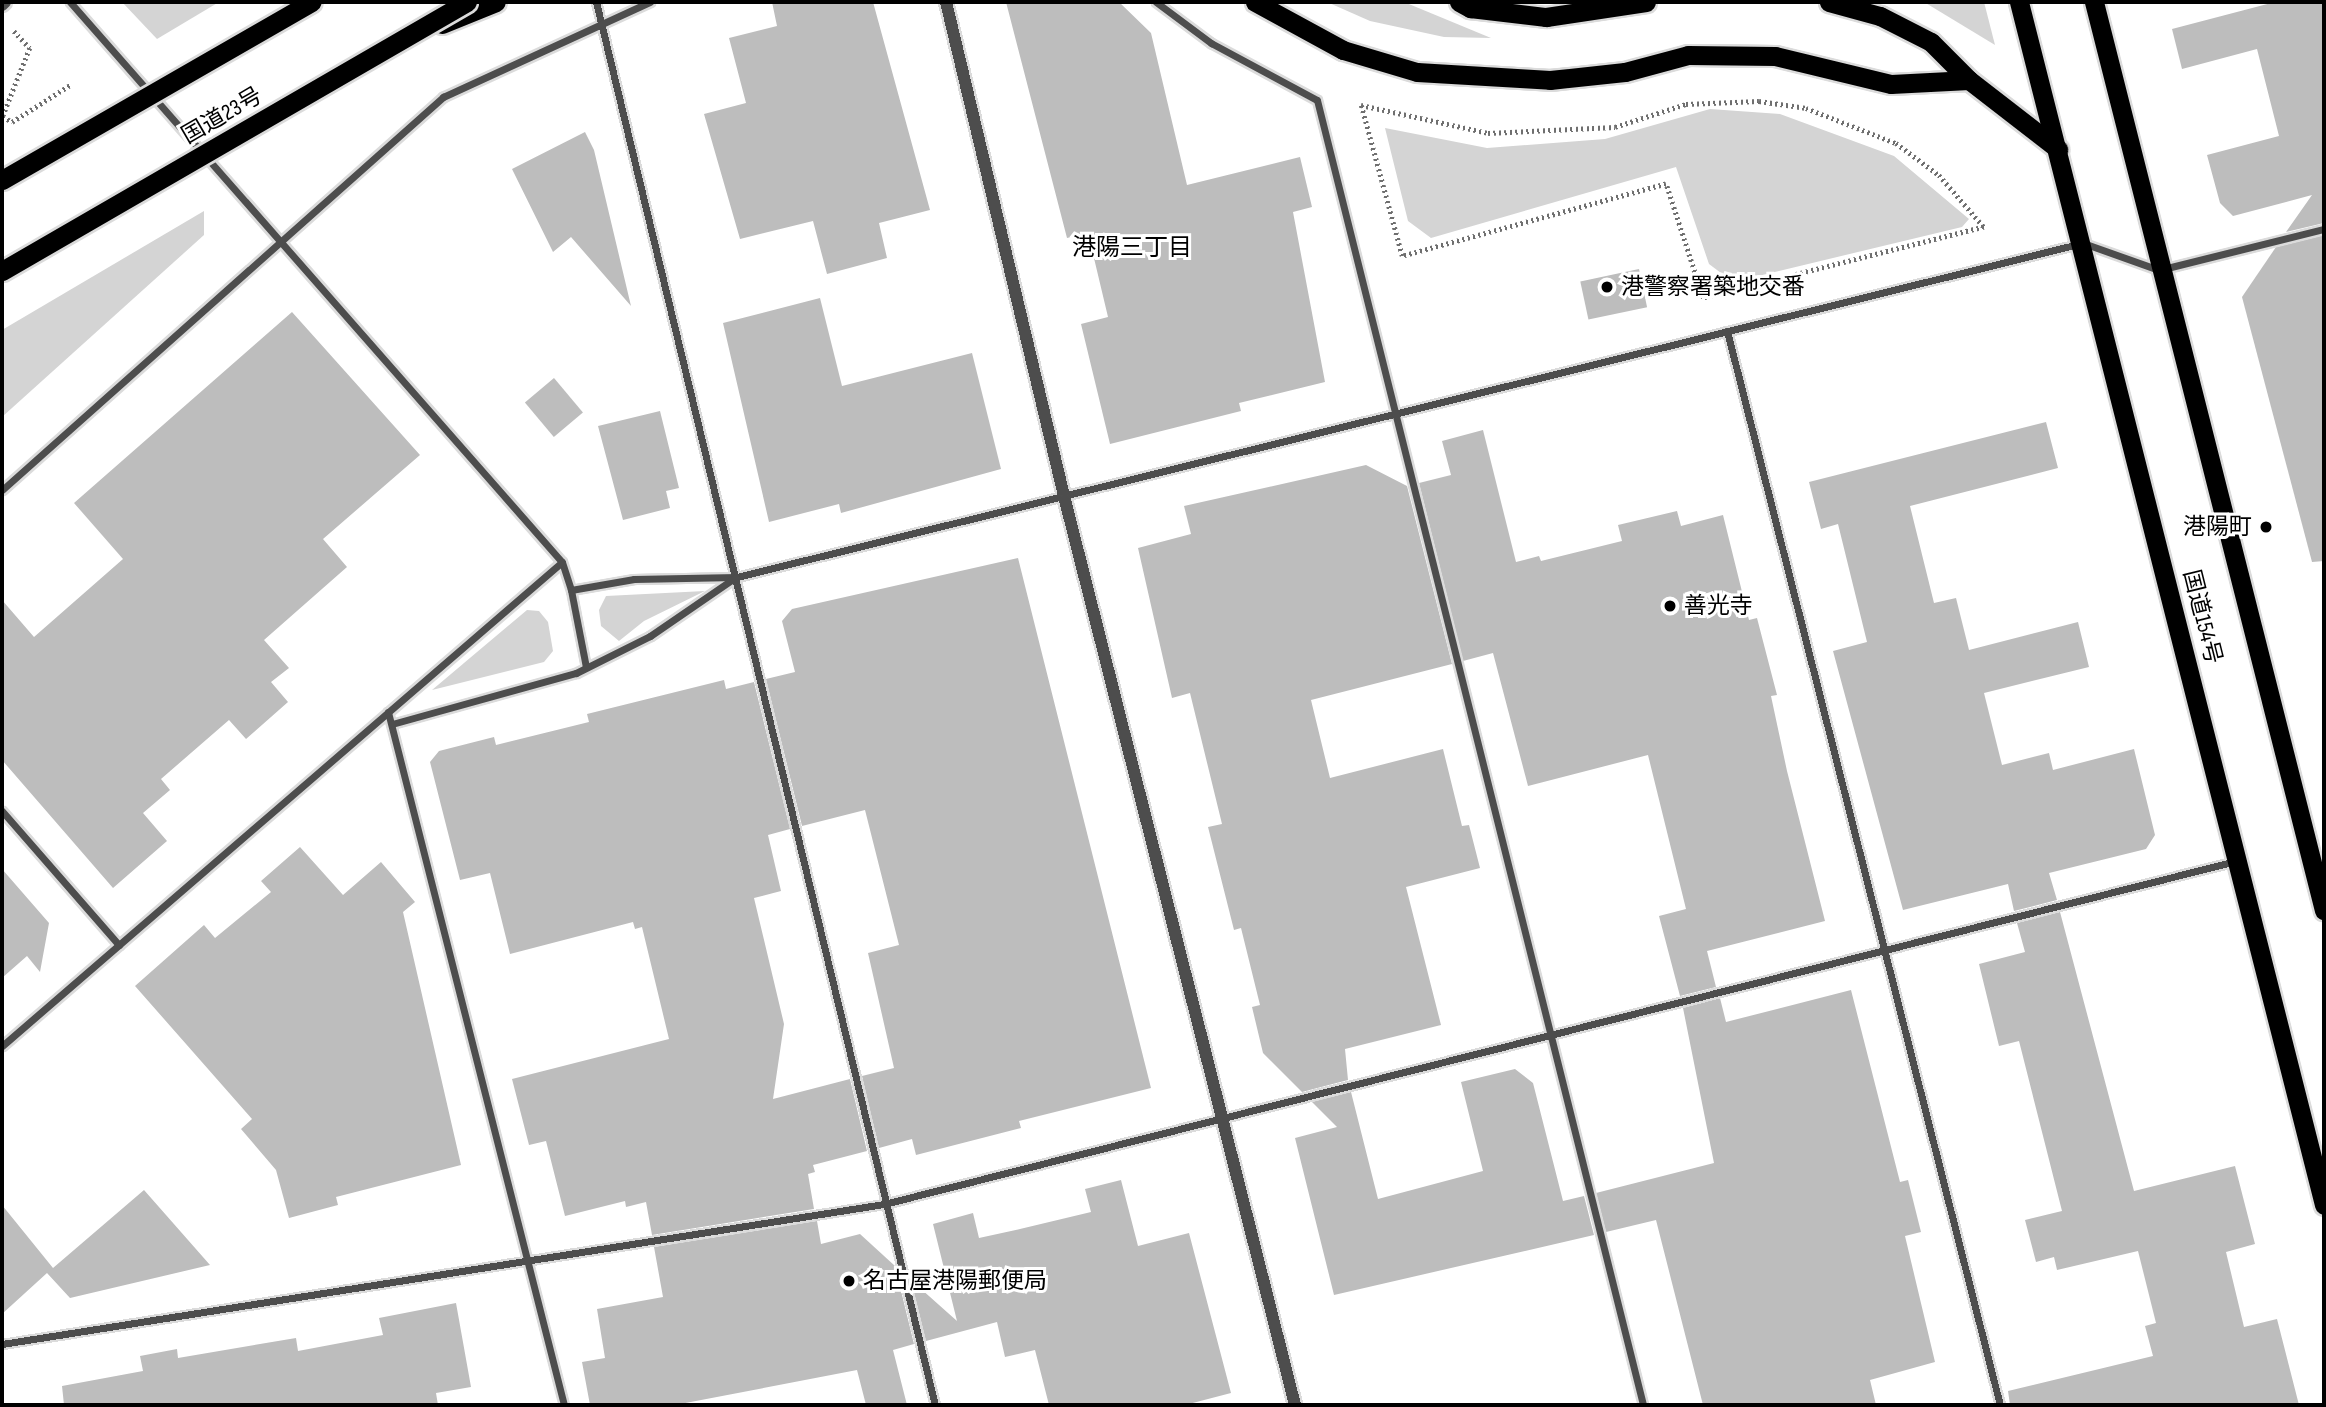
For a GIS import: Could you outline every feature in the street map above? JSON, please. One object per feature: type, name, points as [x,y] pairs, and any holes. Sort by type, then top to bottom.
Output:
[{"type":"highway","points":[[2,180],[312,2]]},
{"type":"highway","name":"国道23号","points":[[2,271],[467,2]]},
{"type":"highway","points":[[397,43],[496,2]]},
{"type":"highway","points":[[1255,2],[1343,50],[1429,73],[1550,79],[1625,72],[1688,55],[1775,56],[1891,84],[1969,80]]},
{"type":"highway","points":[[1459,2],[1470,8],[1546,17],[1646,2]]},
{"type":"highway","points":[[1829,2],[1880,16],[1931,42],[1969,80],[2058,149]]},
{"type":"highway","name":"国道154号","points":[[2019,2],[2324,1205]]},
{"type":"highway","name":"国道154号","points":[[2094,2],[2159,270],[2324,910]]},
{"type":"street","points":[[70,2],[562,562],[571,590],[586,667]]},
{"type":"street","points":[[596,2],[737,577],[884,1204],[935,1405]]},
{"type":"street","points":[[2,490],[284,243],[443,97],[650,2]]},
{"type":"street","points":[[946,2],[1065,500],[1295,1405]]},
{"type":"street","points":[[1156,2],[1211,43],[1317,100],[1643,1405]]},
{"type":"street","points":[[571,590],[634,579],[737,577],[1065,500],[2082,243],[2159,270],[2324,229]]},
{"type":"street","points":[[1727,331],[2000,1405]]},
{"type":"street","points":[[2,1046],[562,562]]},
{"type":"street","points":[[392,724],[586,667],[650,636],[737,577]]},
{"type":"street","points":[[388,712],[564,1405]]},
{"type":"street","points":[[2,811],[119,945]]},
{"type":"street","points":[[2,1343],[884,1204],[2238,861]]},
{"type":"path","points":[[30,48],[3,116],[12,122],[69,85]]},
{"type":"path","points":[[1759,101],[1806,108],[1896,143],[1939,175],[1984,226],[1703,298],[1666,184],[1402,256],[1362,105],[1489,133],[1615,127],[1686,104],[1759,101]]},
{"type":"shaded area","points":[[122,2],[219,2],[157,39]]},
{"type":"shaded area","points":[[1327,2],[1404,2],[1491,38],[1444,37],[1370,21]]},
{"type":"shaded area","points":[[1924,2],[1984,2],[1995,45]]},
{"type":"shaded area","points":[[1710,109],[1780,114],[1894,156],[1969,219],[1962,227],[1733,282],[1709,264],[1676,167],[1431,238],[1408,221],[1385,128],[1487,148],[1605,139]]},
{"type":"shaded area","points":[[204,211],[204,235],[2,417],[2,330]]},
{"type":"shaded area","points":[[705,591],[644,621],[619,641],[601,626],[599,610],[606,596]]},
{"type":"shaded area","points":[[527,610],[539,611],[548,622],[553,651],[544,662],[432,690]]},
{"type":"building","points":[[772,2],[873,2],[930,210],[879,223],[887,258],[827,274],[813,221],[740,239],[704,114],[746,103],[729,38],[777,26]]},
{"type":"building","points":[[1006,2],[1119,2],[1151,33],[1187,185],[1300,157],[1312,207],[1293,212],[1325,382],[1239,403],[1241,411],[1110,444],[1081,324],[1108,317],[1088,233],[1067,238]]},
{"type":"building","points":[[2275,2],[2324,2],[2324,223],[2286,232],[2312,195],[2233,216],[2220,203],[2207,155],[2279,136],[2257,49],[2182,69],[2172,29]]},
{"type":"building","points":[[585,132],[594,150],[631,306],[571,237],[553,252],[512,169]]},
{"type":"building","points":[[2324,235],[2324,561],[2312,562],[2242,297],[2276,247]]},
{"type":"building","points":[[1639,269],[1647,307],[1588,320],[1580,281]]},
{"type":"building","points":[[820,298],[842,386],[972,353],[1001,469],[841,513],[839,504],[769,522],[723,323]]},
{"type":"building","points":[[292,312],[420,455],[323,539],[347,567],[264,640],[289,668],[271,682],[288,702],[246,739],[229,720],[161,779],[170,790],[143,813],[167,841],[113,888],[2,760],[2,600],[34,637],[123,559],[74,503]]},
{"type":"building","points":[[554,378],[583,412],[554,437],[525,402]]},
{"type":"building","points":[[660,411],[679,488],[666,491],[670,508],[623,520],[598,426]]},
{"type":"building","points":[[2046,422],[2058,468],[1910,506],[1934,603],[1956,598],[1969,650],[2078,622],[2089,667],[1984,693],[2002,765],[2049,753],[2053,770],[2134,749],[2155,835],[2146,849],[2049,873],[2057,900],[2014,911],[2008,884],[1903,910],[1833,651],[1867,642],[1838,524],[1821,529],[1809,482]]},
{"type":"building","points":[[1483,430],[1516,562],[1539,556],[1541,561],[1622,541],[1618,525],[1677,511],[1681,526],[1723,515],[1749,620],[1757,618],[1777,695],[1771,696],[1825,921],[1707,951],[1716,987],[1680,996],[1659,916],[1686,909],[1648,755],[1528,786],[1493,653],[1463,661],[1419,483],[1451,475],[1442,441]]},
{"type":"building","points":[[1366,465],[1407,486],[1452,664],[1311,700],[1330,778],[1443,749],[1462,826],[1469,825],[1480,868],[1406,887],[1441,1025],[1345,1049],[1348,1080],[1302,1092],[1263,1053],[1252,1007],[1260,1005],[1241,928],[1234,930],[1208,827],[1222,824],[1190,693],[1172,698],[1138,548],[1191,534],[1184,506]]},
{"type":"building","points":[[1018,558],[1151,1088],[1019,1121],[1021,1128],[916,1155],[912,1139],[879,1148],[862,1076],[894,1068],[868,953],[899,945],[865,810],[802,826],[766,679],[795,672],[782,621],[792,609]]},
{"type":"building","points":[[724,680],[726,689],[754,682],[790,829],[768,835],[781,891],[754,898],[784,1024],[773,1099],[850,1079],[867,1151],[813,1165],[815,1172],[808,1174],[814,1209],[652,1235],[646,1202],[626,1207],[625,1201],[565,1216],[546,1141],[529,1145],[512,1079],[669,1039],[642,927],[635,929],[633,922],[510,954],[490,873],[460,880],[430,762],[439,751],[494,737],[496,745],[589,722],[587,714]]},
{"type":"building","points":[[300,847],[343,895],[381,862],[415,902],[403,912],[461,1165],[336,1197],[338,1205],[289,1218],[276,1170],[241,1129],[252,1119],[135,986],[204,925],[215,938],[271,892],[261,881]]},
{"type":"building","points":[[2,869],[49,923],[40,972],[27,956],[2,978]]},
{"type":"building","points":[[2060,912],[2134,1191],[2235,1166],[2255,1244],[2226,1252],[2244,1327],[2277,1319],[2299,1405],[2010,1405],[2008,1391],[2153,1356],[2145,1326],[2156,1323],[2138,1251],[2057,1270],[2054,1257],[2036,1262],[2025,1220],[2062,1211],[2019,1041],[1999,1046],[1979,964],[2025,952],[2017,923]]},
{"type":"building","points":[[1851,990],[1900,1182],[1908,1180],[1921,1232],[1905,1236],[1935,1362],[1870,1380],[1876,1405],[1703,1405],[1656,1220],[1606,1232],[1596,1193],[1714,1163],[1683,1008],[1720,998],[1726,1022]]},
{"type":"building","points":[[1515,1069],[1533,1083],[1563,1201],[1584,1196],[1594,1235],[1334,1295],[1295,1138],[1337,1127],[1312,1102],[1351,1092],[1378,1199],[1483,1171],[1461,1082]]},
{"type":"building","points":[[1121,1180],[1138,1246],[1189,1233],[1231,1393],[1185,1405],[1049,1405],[1035,1350],[1005,1357],[997,1322],[926,1341],[911,1280],[957,1321],[933,1224],[973,1213],[979,1238],[1020,1229],[1091,1212],[1085,1189]]},
{"type":"building","points":[[144,1190],[210,1265],[70,1298],[47,1273],[2,1314],[2,1205],[53,1268]]},
{"type":"building","points":[[817,1221],[821,1244],[860,1234],[895,1266],[914,1344],[893,1350],[907,1405],[866,1405],[857,1370],[675,1405],[590,1405],[582,1362],[605,1358],[597,1309],[663,1297],[654,1247]]},
{"type":"building","points":[[456,1303],[471,1387],[436,1393],[438,1405],[64,1405],[62,1386],[143,1371],[140,1356],[177,1349],[178,1358],[296,1338],[298,1351],[383,1335],[379,1318]]},
{"type":"place","name":"港警察署築地交番","points":[[1607,287]]},
{"type":"place","name":"港陽町","points":[[2266,527]]},
{"type":"place","name":"善光寺","points":[[1670,606]]},
{"type":"place","name":"名古屋港陽郵便局","points":[[849,1281]]},
{"type":"district","name":"港陽三丁目","points":[[1132,248]]}]
